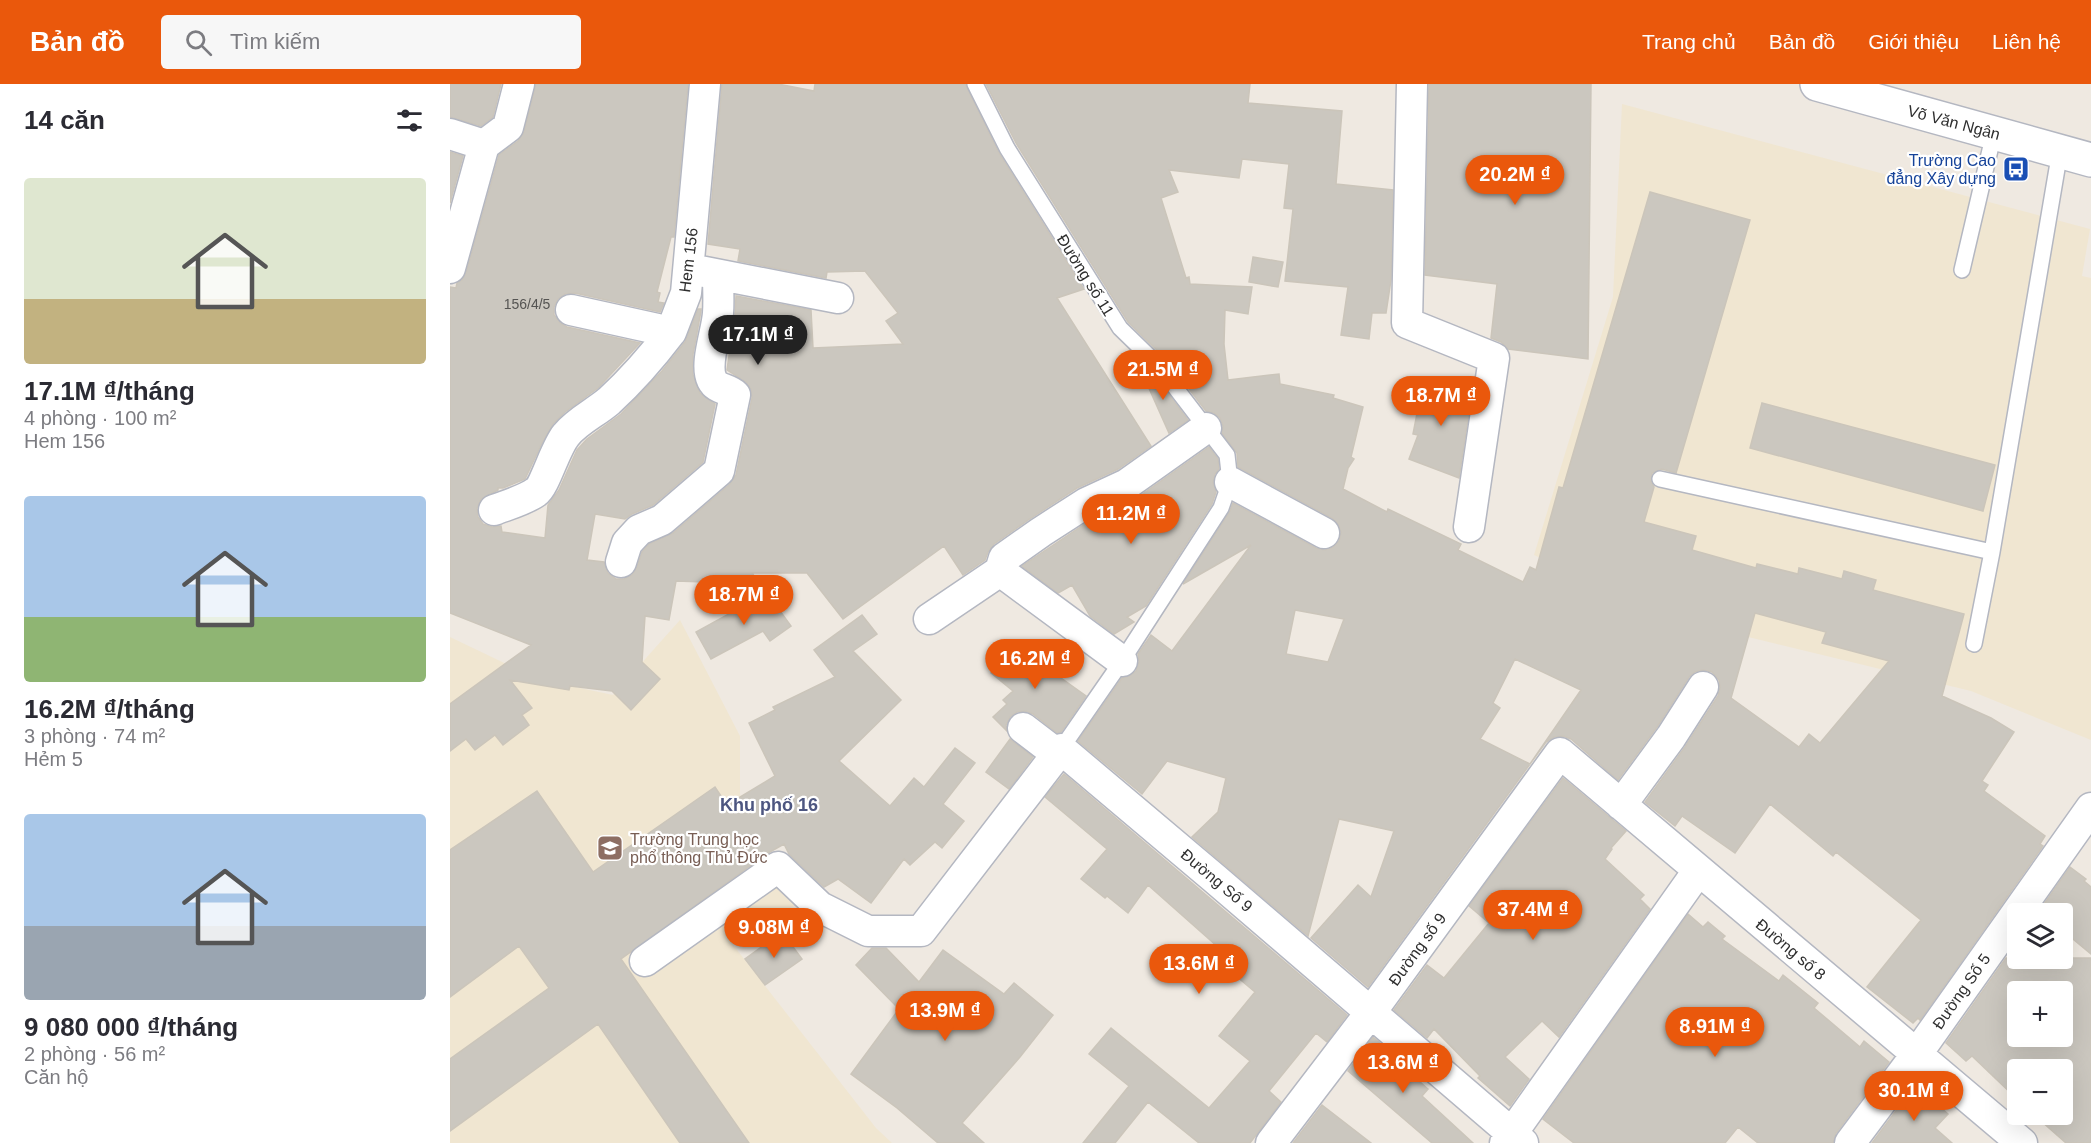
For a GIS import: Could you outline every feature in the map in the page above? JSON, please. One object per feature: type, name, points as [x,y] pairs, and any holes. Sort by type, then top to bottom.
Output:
[{"type":"main road","name":"Võ Văn Ngân","points":[[1817,84],[2083,155]]},
{"type":"street","points":[[450,268],[484,145],[508,127],[519,84]]},
{"type":"street","name":"Hem 156","points":[[494,510],[537,492],[543,483],[550,462],[572,428],[608,402],[646,364],[671,332],[686,293],[705,84]]},
{"type":"street","points":[[1412,84],[1407,324],[1494,358],[1469,527]]},
{"type":"street","points":[[450,134],[484,145]]},
{"type":"street","points":[[688,268],[838,298]]},
{"type":"street","points":[[621,562],[627,543],[639,530],[662,520],[719,471],[735,395],[716,386],[711,379],[709,369],[718,314],[718,275]]},
{"type":"street","points":[[572,310],[671,332]]},
{"type":"street","points":[[928,619],[1000,571],[1004,558],[1041,532],[1086,503],[1127,484],[1206,428]]},
{"type":"street","points":[[1230,482],[1324,533]]},
{"type":"street","points":[[1000,571],[1122,661]]},
{"type":"street","points":[[1621,805],[1671,737],[1703,687]]},
{"type":"street","name":"Đường Số 9","points":[[1023,728],[1059,751],[1371,1012],[1513,1140]]},
{"type":"street","points":[[645,961],[778,867],[820,906],[868,931],[921,931],[1059,751]]},
{"type":"street","name":"Đường số 8","points":[[1560,753],[2022,1143]]},
{"type":"street","name":"Đường số 9","points":[[1271,1143],[1371,1012],[1560,753]]},
{"type":"street","name":"Đường Số 5","points":[[1850,1143],[1916,1055],[2091,808]]},
{"type":"street","points":[[1513,1140],[1698,871]]},
{"type":"lane","name":"Đường số 11","points":[[975,84],[1007,147],[1120,328],[1158,365],[1227,455],[1230,482]]},
{"type":"lane","points":[[1962,270],[1995,133]]},
{"type":"lane","points":[[1974,644],[1992,552],[2083,155]]},
{"type":"lane","points":[[1660,479],[1992,552]]},
{"type":"lane","points":[[1059,751],[1122,661],[1221,508],[1230,482]]},
{"type":"shaded area","points":[[1622,104],[2090,229],[2082,276],[2091,278],[2091,740],[1971,691],[1662,616],[1534,555],[1613,297]]},
{"type":"shaded area","name":"Trường Trung học phổ thông Thủ Đức","points":[[680,620],[740,736],[740,795],[801,902],[730,941],[876,1128],[892,1143],[450,1143],[450,637],[525,673],[613,695]]},
{"type":"building","points":[[450,84],[501,84],[493,117],[481,126],[450,117]]},
{"type":"building","points":[[536,84],[688,84],[674,237],[671,237],[657,292],[660,293],[658,302],[664,303],[660,312],[575,293],[565,294],[558,299],[554,307],[554,315],[560,323],[567,327],[640,343],[598,388],[565,412],[553,424],[525,479],[498,488],[481,499],[477,508],[478,517],[483,524],[492,527],[501,526],[502,532],[545,538],[548,505],[559,490],[577,450],[587,439],[621,414],[662,371],[685,342],[698,309],[701,311],[693,354],[693,375],[700,393],[715,404],[703,462],[653,505],[625,519],[595,514],[587,560],[604,562],[608,573],[616,579],[624,579],[632,575],[642,552],[649,544],[673,533],[730,484],[736,475],[752,398],[751,389],[746,382],[727,370],[736,296],[811,310],[813,348],[903,344],[886,321],[898,313],[865,271],[827,272],[826,278],[738,261],[740,249],[708,244],[722,84],[778,84],[814,91],[815,84],[965,84],[999,153],[1084,289],[1057,298],[1151,446],[1118,469],[1077,488],[1031,518],[994,544],[985,560],[963,575],[944,546],[843,619],[807,573],[752,573],[760,584],[676,581],[669,620],[645,616],[642,662],[660,679],[631,710],[612,691],[570,686],[569,690],[510,680],[532,708],[522,715],[529,725],[503,745],[495,735],[475,750],[466,739],[450,751],[450,704],[531,645],[450,613],[450,287],[456,288],[457,283],[466,273],[499,155],[518,141],[524,132]]},
{"type":"building","points":[[986,84],[1250,84],[1248,103],[1342,111],[1336,184],[1393,190],[1391,280],[1386,313],[1372,313],[1369,339],[1341,335],[1348,287],[1285,281],[1293,209],[1284,208],[1289,164],[1242,159],[1239,178],[1169,170],[1178,192],[1161,198],[1186,278],[1189,277],[1190,284],[1252,287],[1248,314],[1225,310],[1224,344],[1228,380],[1279,374],[1280,384],[1334,395],[1333,398],[1363,407],[1351,457],[1354,459],[1348,468],[1343,489],[1387,512],[1388,509],[1461,544],[1458,550],[1523,582],[1530,567],[1536,570],[1559,487],[1563,488],[1650,192],[1750,220],[1676,473],[1662,469],[1652,473],[1651,481],[1654,487],[1644,522],[1696,536],[1692,550],[1756,568],[1757,564],[1798,574],[1799,568],[1842,579],[1844,571],[1876,580],[1873,590],[1964,614],[1942,696],[1991,718],[2014,732],[1982,781],[1988,785],[1984,791],[2045,836],[2040,844],[2043,846],[1920,1020],[1918,1018],[1913,1023],[1867,987],[1921,920],[1836,852],[1833,856],[1770,804],[1735,853],[1682,816],[1675,826],[1645,802],[1718,696],[1719,680],[1712,672],[1703,670],[1689,677],[1657,727],[1618,780],[1571,739],[1563,736],[1554,737],[1546,742],[1368,987],[1311,938],[1358,885],[1371,897],[1394,831],[1339,819],[1308,936],[1192,837],[1218,812],[1226,778],[1167,761],[1142,794],[1078,741],[1122,678],[1136,671],[1139,662],[1138,654],[1151,635],[1172,651],[1251,545],[1183,584],[1229,513],[1233,503],[1316,548],[1325,550],[1333,547],[1339,541],[1341,532],[1338,524],[1332,518],[1238,467],[1237,453],[1222,433],[1223,426],[1220,418],[1206,411],[1166,359],[1128,322],[1016,143]],"holes":[[[1295,610],[1344,619],[1328,662],[1286,654]],[[1755,613],[1826,632],[1822,643],[1889,661],[1820,743],[1809,734],[1799,747],[1731,698]],[[1515,659],[1581,690],[1530,764],[1480,739],[1500,708],[1493,703]]]},
{"type":"building","points":[[1429,84],[1591,84],[1588,359],[1508,349],[1501,342],[1491,338],[1497,284],[1425,275]]},
{"type":"building","points":[[450,152],[463,156],[450,203]]},
{"type":"building","points":[[1253,257],[1283,262],[1278,287],[1249,282]]},
{"type":"building","points":[[1135,357],[1151,371],[1188,420],[1169,433]]},
{"type":"building","points":[[1424,378],[1447,383],[1446,387],[1472,392],[1459,478],[1409,459],[1418,435],[1413,434]]},
{"type":"building","points":[[1762,403],[1995,465],[1983,511],[1750,448]]},
{"type":"building","points":[[1209,447],[1218,459],[1219,469],[1213,482],[1216,492],[1212,504],[1146,606],[1127,617],[1134,622],[1114,634],[1090,616],[1072,585],[1058,593],[1022,566],[1094,518],[1137,498]]},
{"type":"building","points":[[767,593],[791,626],[770,641],[763,631],[711,659],[696,632]]},
{"type":"building","points":[[862,615],[877,634],[853,651],[901,700],[839,761],[890,806],[914,778],[924,787],[955,748],[975,763],[943,804],[964,821],[942,848],[935,842],[910,865],[904,859],[871,903],[838,879],[824,887],[789,854],[784,844],[768,853],[621,959],[749,1143],[680,1143],[598,1024],[450,1131],[450,1059],[549,988],[519,946],[450,997],[450,850],[537,791],[593,872],[715,787],[727,805],[775,776],[749,723],[775,710],[773,707],[835,677],[814,650]]},
{"type":"building","points":[[1018,640],[1049,666],[1047,668],[1086,696],[1061,732],[1057,733],[1026,711],[1017,712],[1010,717],[1006,725],[1007,731],[993,717],[1007,704],[1003,700],[1013,691],[991,673]]},
{"type":"building","points":[[1010,739],[1033,757],[1009,789],[986,772]]},
{"type":"building","points":[[1064,774],[1347,1015],[1327,1042],[1316,1033],[1269,1091],[1281,1102],[1250,1143],[1199,1143],[1148,1102],[1115,1143],[1083,1143],[1129,1086],[1089,1054],[1111,1028],[1209,1108],[1250,1061],[1219,1036],[1255,992],[1230,971],[1236,963],[1148,885],[1128,913],[1081,879],[1107,849],[1045,797]]},
{"type":"building","points":[[1563,778],[1626,831],[1611,848],[1605,859],[1644,895],[1640,899],[1650,909],[1559,1037],[1542,1021],[1505,1057],[1529,1079],[1510,1106],[1478,1078],[1480,1076],[1434,1029],[1427,1038],[1394,1010],[1427,965],[1444,978],[1489,923],[1469,906]]},
{"type":"building","points":[[2070,867],[2086,879],[2084,881],[2091,887],[2091,954],[2073,939],[2073,903],[2045,903]]},
{"type":"building","points":[[1688,914],[1703,927],[1708,922],[1725,936],[1722,939],[1779,981],[1783,975],[1818,1003],[1814,1008],[1860,1047],[1864,1041],[1889,1062],[1836,1133],[1833,1143],[1758,1143],[1738,1127],[1725,1143],[1574,1143],[1543,1119]]},
{"type":"building","points":[[782,932],[802,959],[765,985],[745,959]]},
{"type":"building","points":[[872,948],[886,948],[919,982],[943,950],[1004,994],[1014,983],[1053,1015],[1020,1057],[962,1123],[984,1143],[938,1143],[897,1108],[851,1074],[899,1009],[856,965]]},
{"type":"building","points":[[2006,958],[2007,969],[2073,969],[2073,958],[2091,958],[2091,1143],[2066,1143],[2046,1125],[2073,1125],[2073,1059],[2007,1059],[2007,1089],[1972,1056],[1966,1061],[1946,1043]]},
{"type":"building","points":[[1373,1037],[1428,1089],[1422,1096],[1473,1143],[1432,1143],[1348,1071]]},
{"type":"building","points":[[1915,1085],[1948,1114],[1935,1128],[1952,1143],[1872,1143]]},
{"type":"building","points":[[1322,1105],[1371,1143],[1293,1143]]},
{"type":"place","name":"Trường Cao đẳng Xây dựng","points":[[2016,169]]},
{"type":"place","name":"Trường Trung học phổ thông Thủ Đức","points":[[610,848]]},
{"type":"district","name":"Khu phố 16","points":[[769,805]]}]
